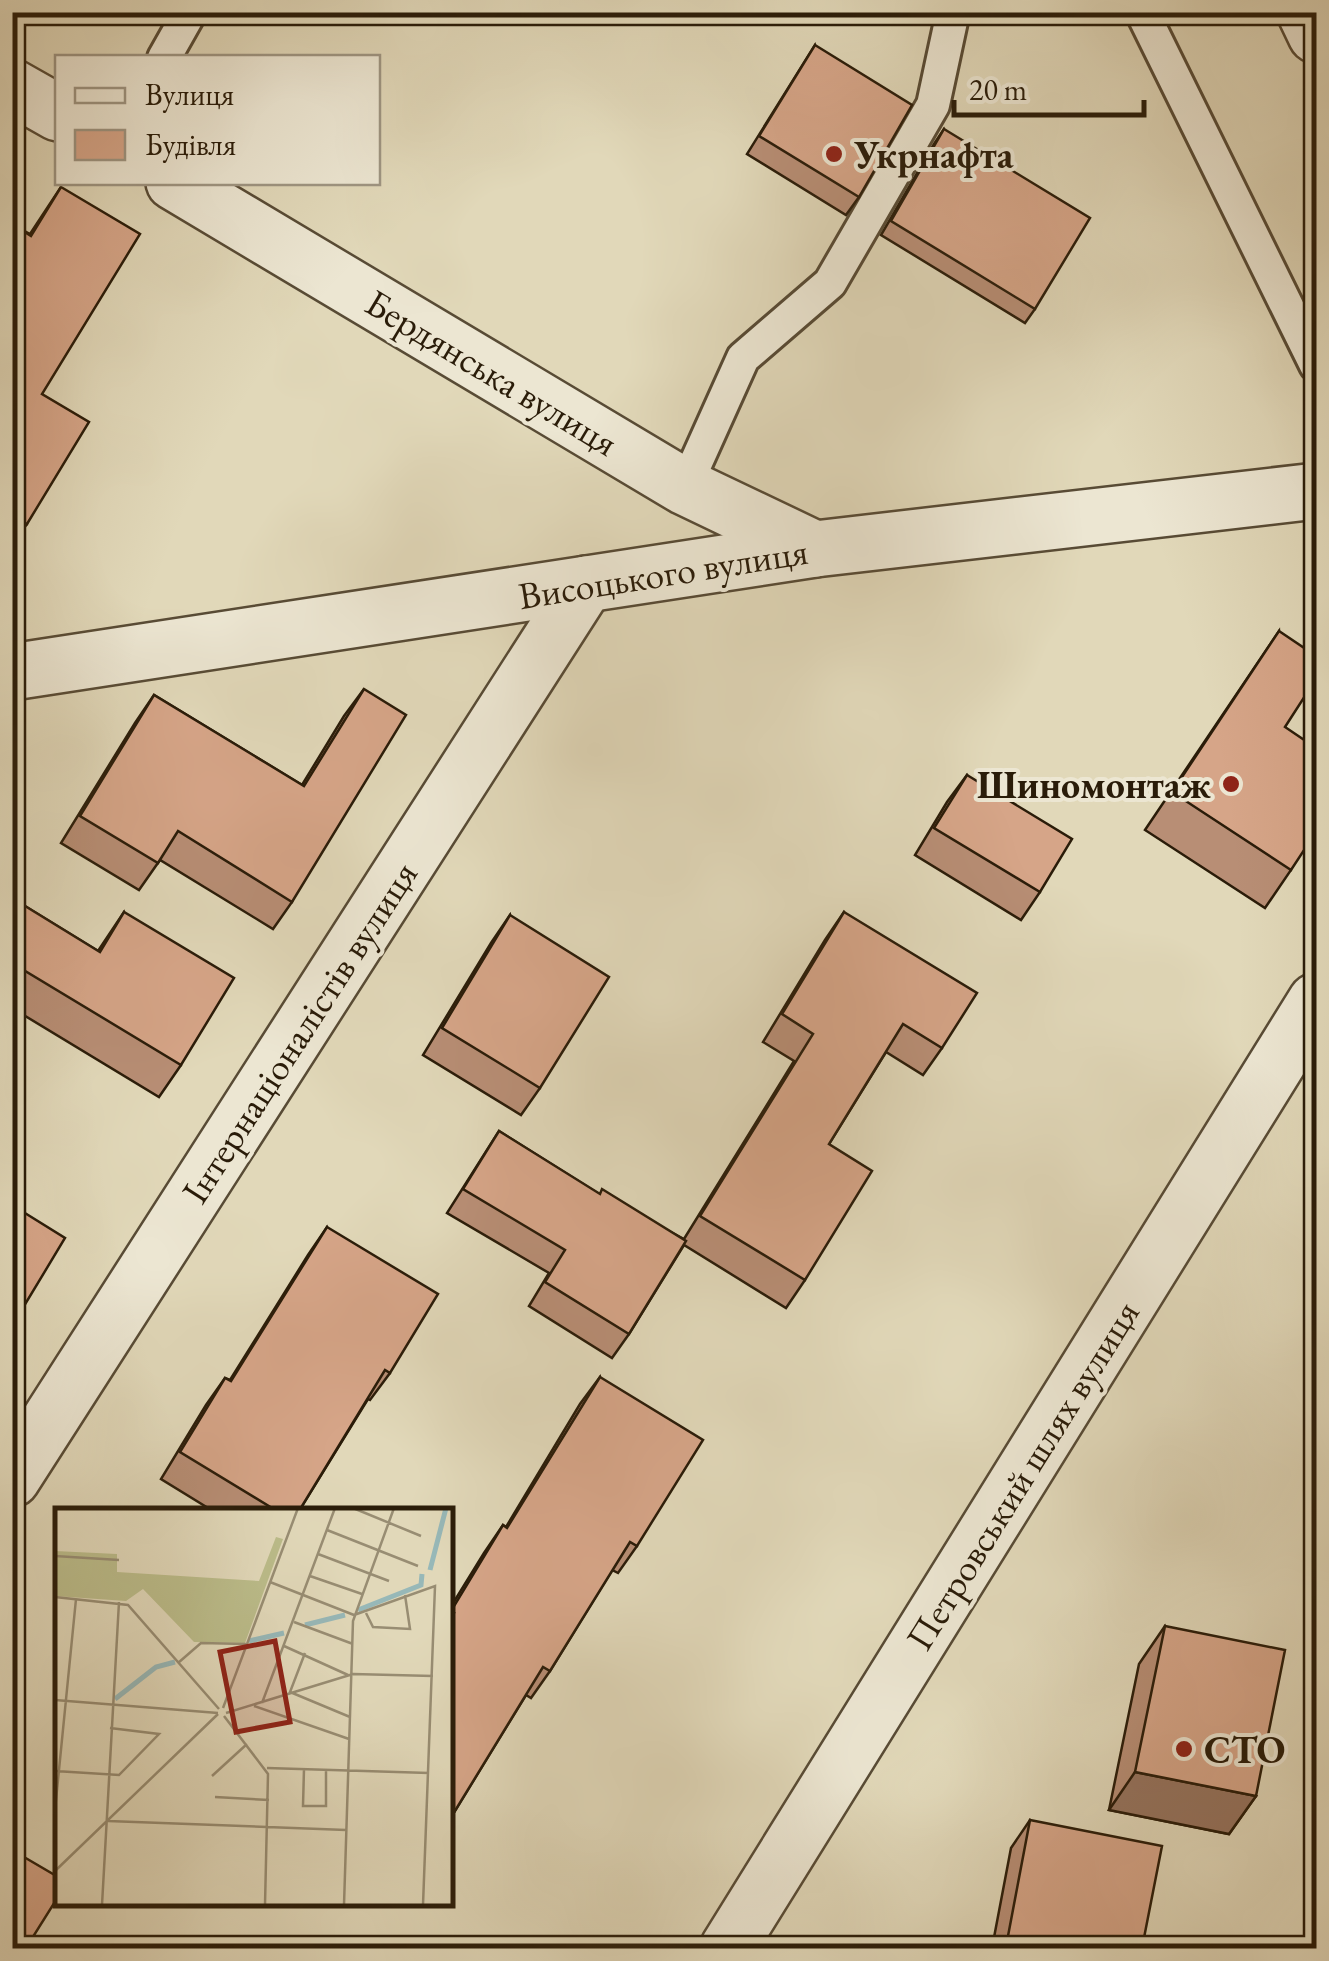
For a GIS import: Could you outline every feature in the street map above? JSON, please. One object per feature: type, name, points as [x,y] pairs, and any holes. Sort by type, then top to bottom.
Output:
[{"type":"street","points":[[1305,12],[1316,34]]},
{"type":"street","points":[[12,87],[55,112]]},
{"type":"street","name":"Бердянська вулиця","points":[[179,185],[685,487],[816,549]]},
{"type":"street","name":"Висоцького вулиця","points":[[12,672],[816,549],[1316,490]]},
{"type":"street","name":"Інтернаціоналістів вулиця","points":[[12,1480],[586,584]]},
{"type":"street","name":"Петровський шлях вулиця","points":[[728,1948],[1316,1001]]},
{"type":"lane","points":[[166,55],[190,12]]},
{"type":"lane","points":[[685,487],[742,358],[830,283],[933,105],[953,12]]},
{"type":"lane","points":[[1142,12],[1316,365]]},
{"type":"building","points":[[815,45],[912,105],[859,197],[759,136]]},
{"type":"building","points":[[944,129],[1090,218],[1035,309],[891,221]]},
{"type":"building","points":[[61,187],[140,234],[42,394],[89,422],[27,524],[12,516],[12,224],[31,236]]},
{"type":"building","name":"Шиномонтаж","points":[[1279,631],[1316,656],[1316,679],[1285,727],[1316,748],[1316,832],[1291,870],[1172,792]]},
{"type":"building","points":[[364,689],[406,715],[292,902],[178,831],[158,863],[80,816],[154,695],[304,786]]},
{"type":"building","points":[[967,775],[1072,839],[1040,892],[934,828]]},
{"type":"building","points":[[12,898],[100,952],[124,912],[234,978],[181,1065],[12,963]]},
{"type":"building","points":[[844,912],[977,993],[942,1048],[903,1024],[829,1144],[872,1171],[805,1280],[700,1216],[813,1034],[782,1014]]},
{"type":"building","points":[[510,915],[609,977],[540,1088],[442,1028]]},
{"type":"building","points":[[499,1131],[600,1194],[602,1189],[686,1241],[629,1334],[545,1282],[565,1250],[463,1189]]},
{"type":"building","points":[[12,1205],[65,1238],[15,1321],[12,1319]]},
{"type":"building","points":[[327,1227],[438,1294],[390,1373],[385,1370],[301,1508],[272,1508],[180,1452],[225,1378],[231,1381]]},
{"type":"building","points":[[600,1377],[703,1440],[637,1546],[630,1542],[550,1671],[543,1667],[452,1816],[452,1609],[503,1525],[507,1528]]},
{"type":"building","name":"СТО","points":[[1165,1626],[1285,1650],[1256,1796],[1135,1772]]},
{"type":"building","points":[[1030,1820],[1162,1846],[1142,1948],[1075,1948],[1008,1936]]},
{"type":"building","points":[[12,1850],[55,1875],[55,1902],[26,1948],[12,1948]]},
{"type":"place","name":"Укрнафта","points":[[834,154]]},
{"type":"place","name":"Шиномонтаж","points":[[1231,784]]},
{"type":"place","name":"СТО","points":[[1184,1749]]}]
